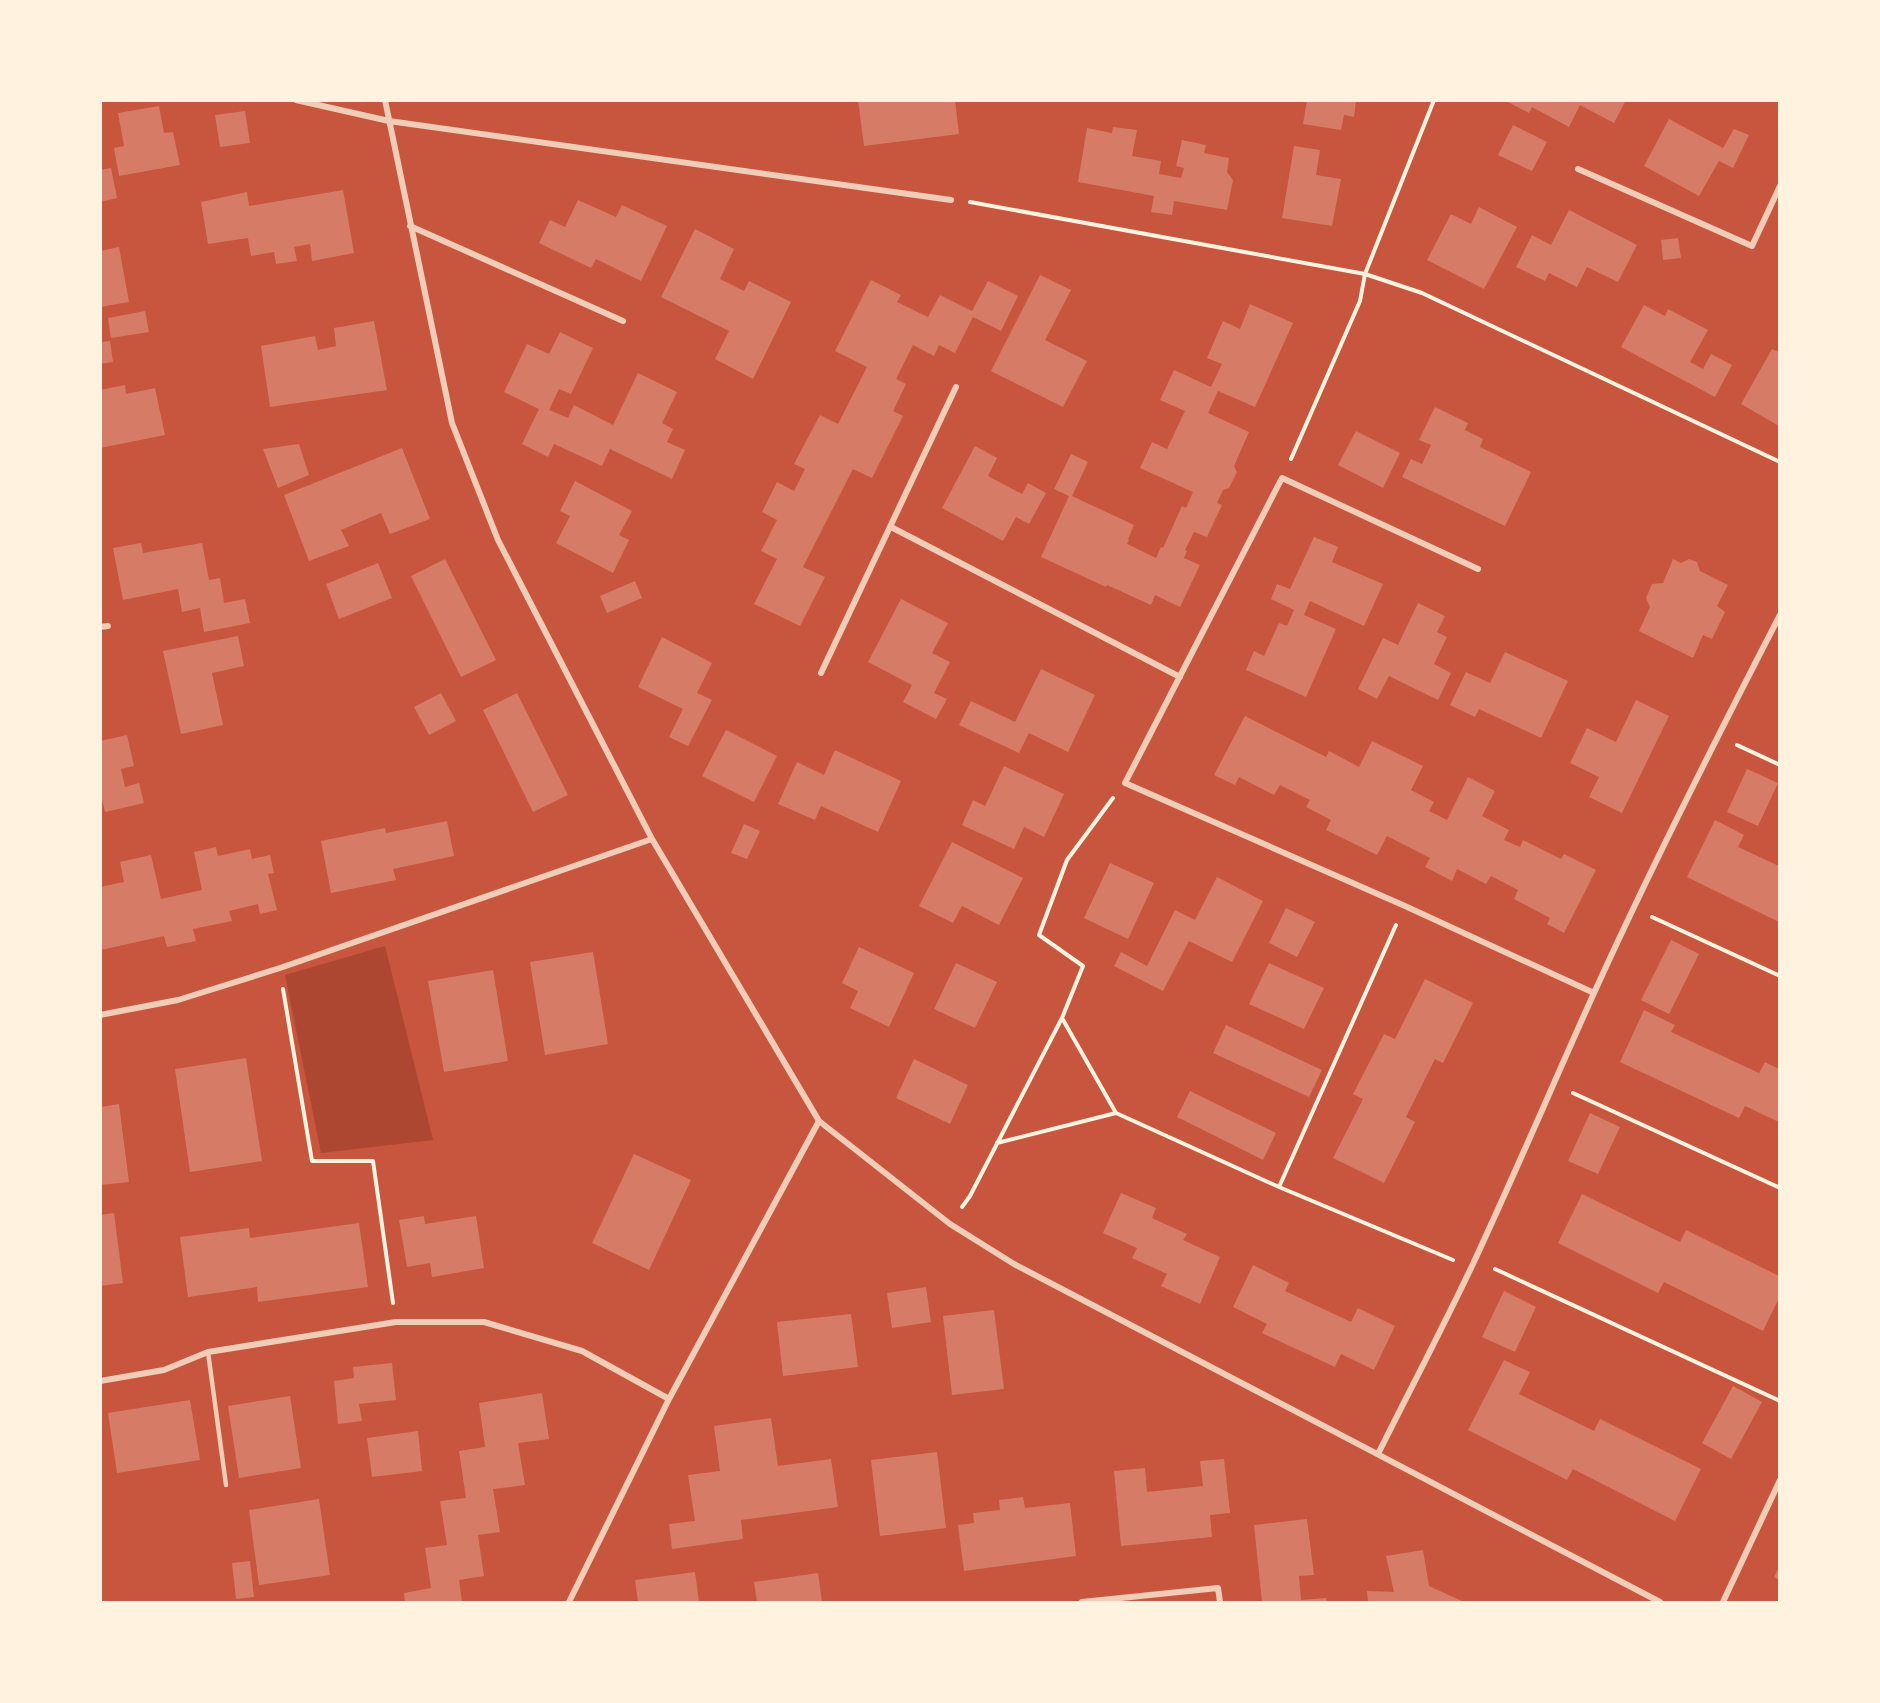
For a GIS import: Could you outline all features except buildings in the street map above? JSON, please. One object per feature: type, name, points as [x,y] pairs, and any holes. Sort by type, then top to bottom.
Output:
[{"type":"street","points":[[296,100],[389,120],[951,200]]},
{"type":"street","points":[[385,100],[452,423],[493,529],[651,839],[819,1121],[950,1224],[1014,1264],[1660,1602]]},
{"type":"street","points":[[1578,169],[1752,246],[1779,186]]},
{"type":"street","points":[[410,226],[623,321]]},
{"type":"street","points":[[820,673],[956,387]]},
{"type":"street","points":[[1478,569],[1282,478],[1125,783],[1405,906],[1594,993]]},
{"type":"street","points":[[891,526],[1180,677]]},
{"type":"street","points":[[1378,1454],[1471,1268],[1634,909],[1717,736],[1779,615]]},
{"type":"street","points":[[100,1015],[178,1000],[280,968],[651,839]]},
{"type":"street","points":[[569,1602],[669,1399],[819,1121]]},
{"type":"street","points":[[100,1381],[164,1370],[208,1352],[396,1322],[484,1322],[582,1351],[669,1399]]},
{"type":"street","points":[[1723,1602],[1779,1479]]},
{"type":"street","points":[[1082,1602],[1218,1588],[1220,1602]]},
{"type":"lane","points":[[208,1352],[226,1485]]},
{"type":"path","points":[[1282,478],[1360,301],[1365,274],[1434,100]]},
{"type":"path","points":[[951,200],[996,206],[1365,274],[1422,293],[1779,462]]},
{"type":"path","points":[[1717,736],[1779,765]]},
{"type":"path","points":[[950,1224],[969,1196],[1062,1018],[1083,966],[1040,935],[1067,860],[1125,783]]},
{"type":"path","points":[[1279,1187],[1405,906]]},
{"type":"path","points":[[1634,909],[1779,976]]},
{"type":"path","points":[[280,968],[312,1161],[374,1161],[396,1322]]},
{"type":"path","points":[[1062,1018],[1116,1113],[1279,1187],[1471,1268],[1495,1269],[1779,1401]]},
{"type":"path","points":[[1555,1085],[1779,1188]]},
{"type":"path","points":[[997,1143],[1116,1113]]},
{"type":"shaded area","points":[[385,946],[433,1140],[321,1153],[285,975]]}]
